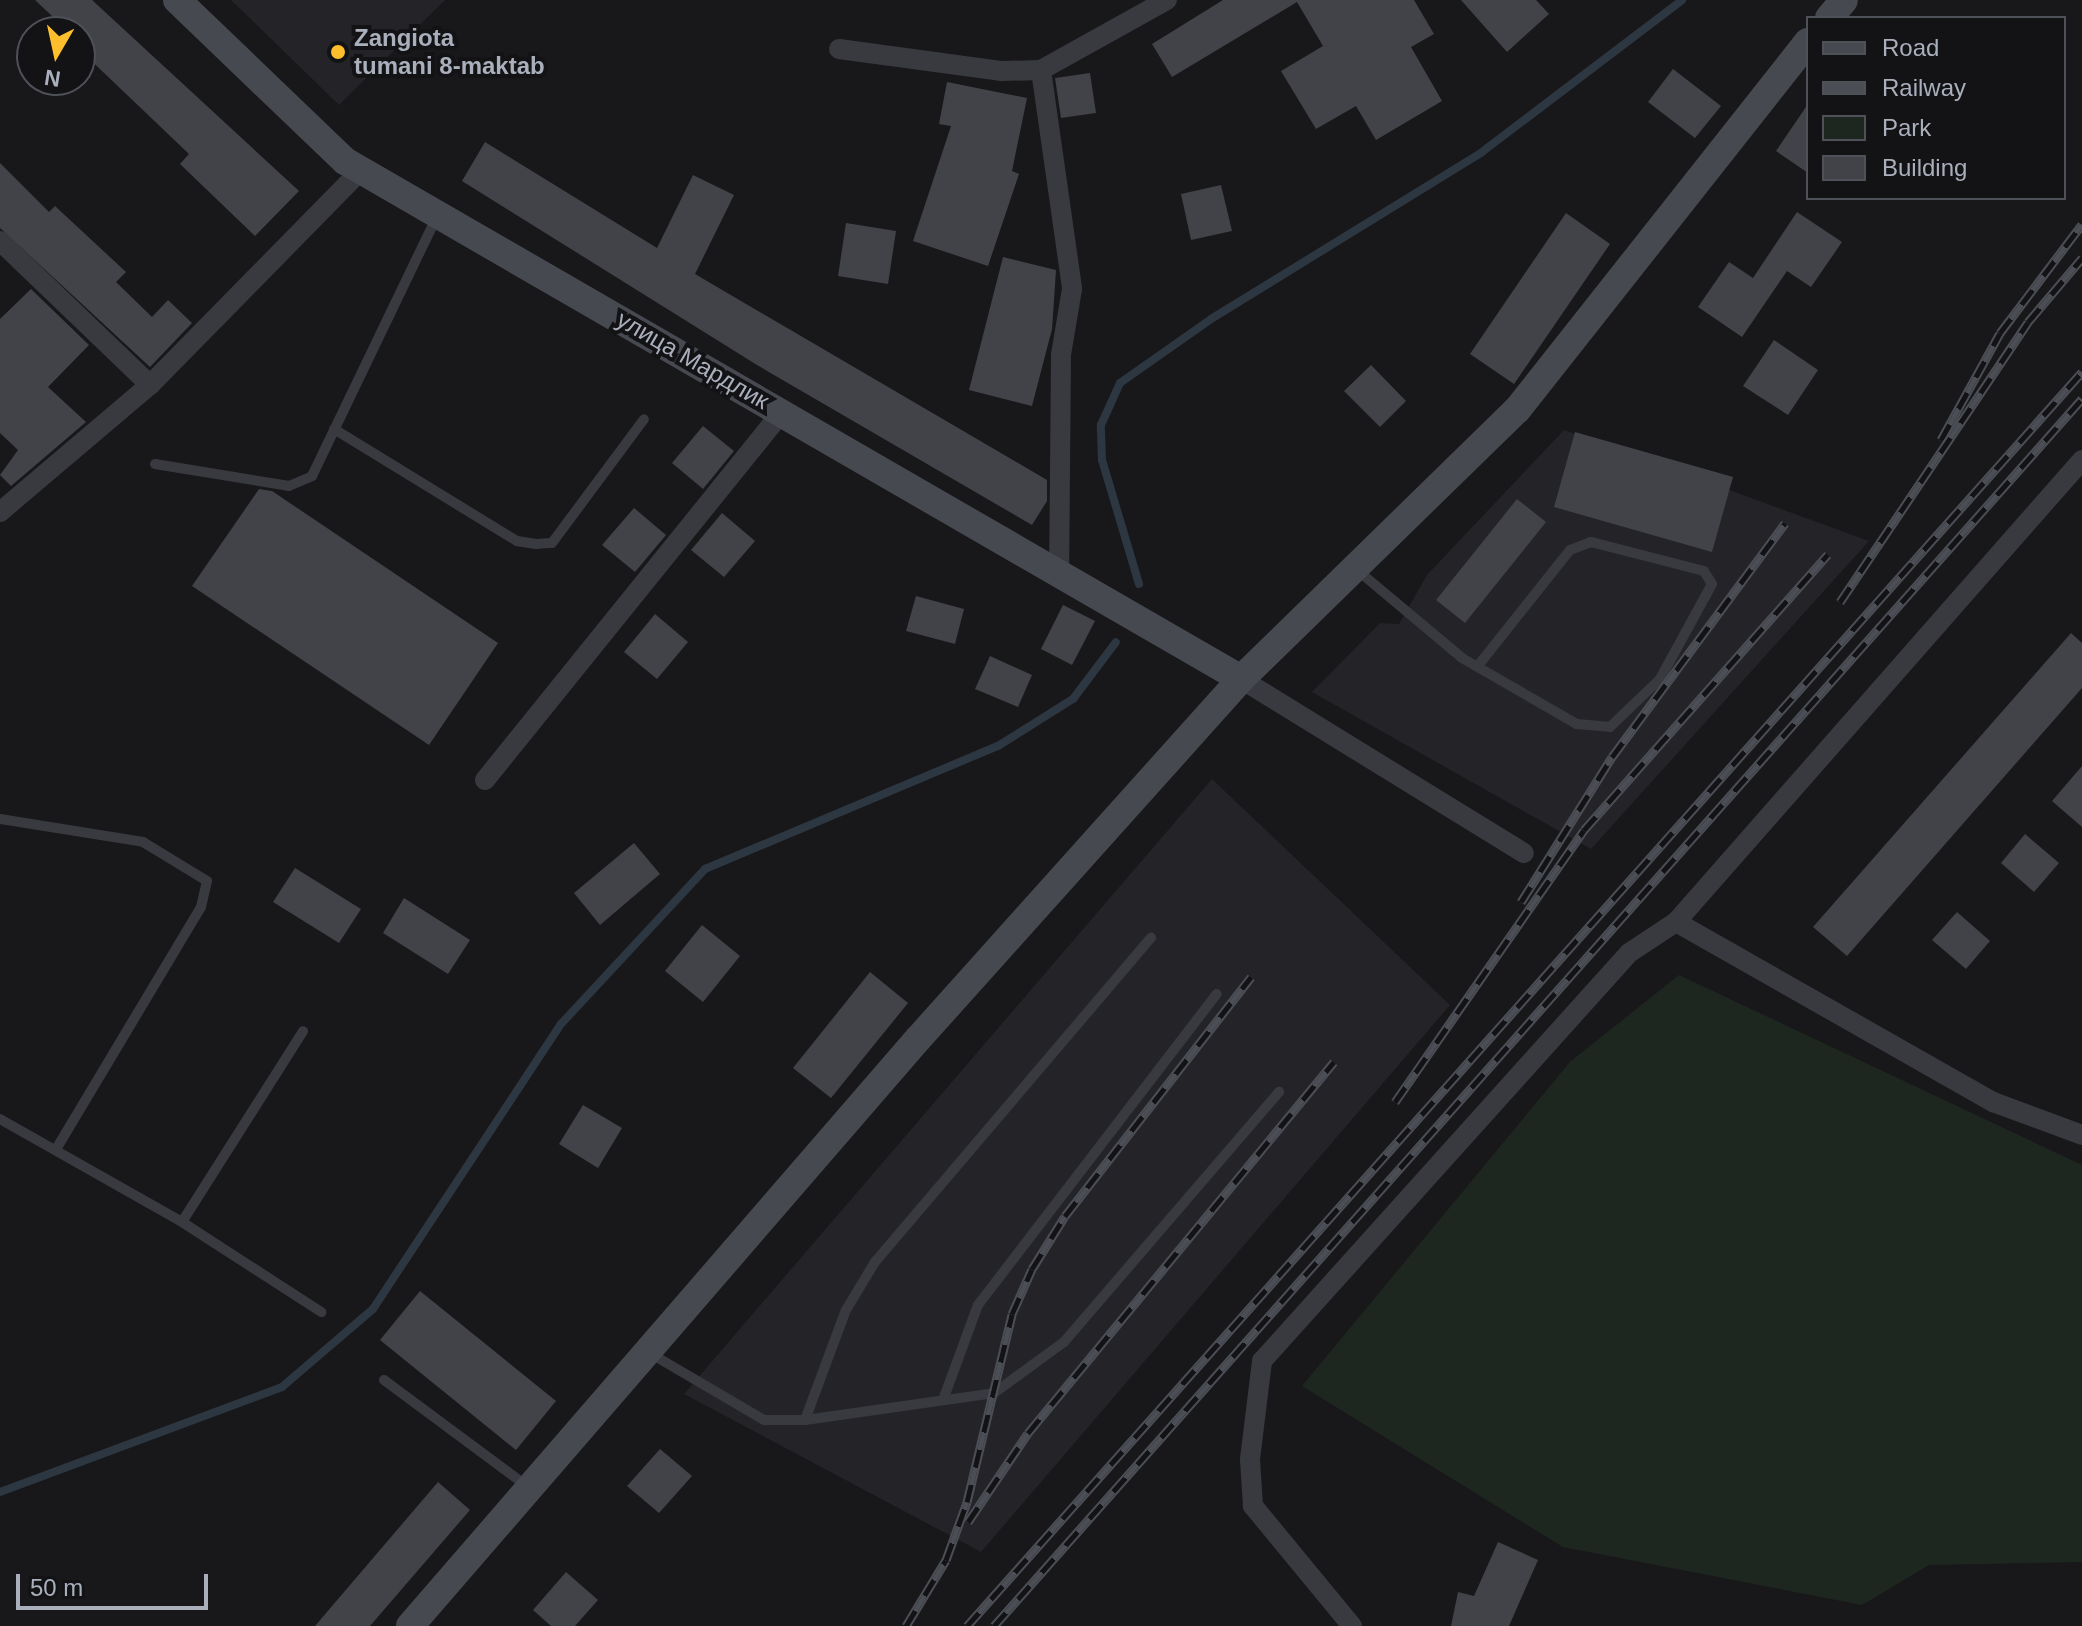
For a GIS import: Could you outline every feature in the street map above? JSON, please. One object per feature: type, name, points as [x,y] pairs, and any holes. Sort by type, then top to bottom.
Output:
[{"type":"main road","name":"улица Мардлик","points":[[177,0],[361,170],[1241,679]]},
{"type":"main road","points":[[1831,16],[1844,0]]},
{"type":"main road","points":[[410,1626],[646,1351],[1241,679],[1517,410],[1806,45]]},
{"type":"street","points":[[839,49],[1001,71],[1041,70],[1167,0]]},
{"type":"street","points":[[1041,70],[1072,289],[1061,355],[1059,574]]},
{"type":"street","points":[[0,512],[150,385],[361,170]]},
{"type":"street","points":[[0,241],[150,385]]},
{"type":"street","points":[[485,780],[782,412]]},
{"type":"street","points":[[1352,1626],[1253,1506],[1250,1459],[1262,1361],[1629,953],[1676,922],[2082,460]]},
{"type":"street","points":[[1241,679],[1524,853]]},
{"type":"street","points":[[1676,922],[1993,1102],[2082,1135]]},
{"type":"lane","points":[[155,464],[289,486],[302,484],[312,476],[437,214]]},
{"type":"lane","points":[[334,429],[517,541],[536,544],[552,543],[644,419]]},
{"type":"lane","points":[[1356,569],[1477,667],[1577,724],[1610,727],[1660,679],[1712,584],[1704,571],[1591,542],[1570,550],[1477,667]]},
{"type":"lane","points":[[0,819],[143,842],[207,881],[201,907],[57,1148]]},
{"type":"lane","points":[[805,1420],[846,1310],[875,1262],[1151,938]]},
{"type":"lane","points":[[943,1400],[978,1305],[1217,994]]},
{"type":"lane","points":[[182,1222],[303,1031]]},
{"type":"lane","points":[[646,1351],[764,1420],[805,1420],[994,1393],[1064,1342],[1279,1092]]},
{"type":"lane","points":[[0,1119],[57,1148],[182,1222],[321,1312]]},
{"type":"lane","points":[[384,1380],[528,1487]]},
{"type":"shaded area","name":"Zangiota tumani 8-maktab","points":[[231,0],[445,0],[339,105]]},
{"type":"shaded area","points":[[1564,430],[1869,541],[1591,849],[1312,692],[1380,623],[1399,624],[1427,575]]},
{"type":"shaded area","points":[[1212,779],[1450,1005],[981,1552],[684,1394]]},
{"type":"green space","points":[[1679,975],[2082,1165],[2082,1562],[1929,1565],[1862,1605],[1563,1547],[1302,1386],[1570,1062]]},
{"type":"building","points":[[35,0],[92,0],[299,191],[255,236],[180,164],[189,154],[96,65],[96,16],[52,16]]},
{"type":"building","points":[[1223,0],[1414,0],[1434,34],[1411,47],[1442,101],[1376,140],[1356,106],[1316,129],[1281,71],[1323,46],[1297,2],[1172,77],[1152,44]]},
{"type":"building","points":[[1461,0],[1536,0],[1549,14],[1507,52]]},
{"type":"building","points":[[1673,69],[1721,106],[1695,138],[1648,102]]},
{"type":"building","points":[[1090,73],[1096,113],[1061,118],[1055,78]]},
{"type":"building","points":[[947,82],[1027,98],[1012,171],[1019,174],[988,266],[913,241],[951,126],[939,124]]},
{"type":"building","points":[[1806,107],[1806,172],[1776,151]]},
{"type":"building","points":[[485,142],[657,248],[693,175],[734,195],[695,274],[1047,480],[1047,501],[1032,525],[757,365],[462,181]]},
{"type":"building","points":[[0,163],[49,212],[55,206],[126,272],[116,282],[152,317],[168,300],[192,323],[150,367],[0,228]]},
{"type":"building","points":[[1221,185],[1232,231],[1191,240],[1181,194]]},
{"type":"building","points":[[1797,212],[1842,242],[1811,287],[1787,271],[1742,337],[1698,307],[1729,262],[1753,278]]},
{"type":"building","points":[[1566,213],[1610,244],[1514,384],[1470,354]]},
{"type":"building","points":[[846,223],[896,231],[888,284],[838,276]]},
{"type":"building","points":[[1003,257],[1056,270],[1052,329],[1032,406],[969,390]]},
{"type":"building","points":[[31,289],[89,345],[48,387],[86,422],[11,486],[0,475],[18,450],[0,433],[0,319]]},
{"type":"building","points":[[1774,340],[1818,370],[1788,415],[1743,386]]},
{"type":"building","points":[[1371,365],[1406,401],[1380,427],[1344,391]]},
{"type":"building","points":[[703,426],[734,451],[703,489],[672,463]]},
{"type":"building","points":[[1575,432],[1733,477],[1712,552],[1554,507]]},
{"type":"building","points":[[259,489],[272,491],[498,643],[429,745],[192,586]]},
{"type":"building","points":[[1517,499],[1546,522],[1465,623],[1436,600]]},
{"type":"building","points":[[634,508],[666,535],[635,572],[602,545]]},
{"type":"building","points":[[722,513],[755,541],[724,577],[691,550]]},
{"type":"building","points":[[916,596],[964,609],[955,644],[906,631]]},
{"type":"building","points":[[1063,605],[1095,621],[1072,665],[1041,649]]},
{"type":"building","points":[[655,614],[688,642],[657,679],[624,652]]},
{"type":"building","points":[[2071,633],[2082,643],[2082,688],[1847,956],[1813,927]]},
{"type":"building","points":[[990,656],[1032,675],[1018,707],[975,689]]},
{"type":"building","points":[[2082,766],[2082,827],[2052,801]]},
{"type":"building","points":[[2025,834],[2059,863],[2034,892],[2001,863]]},
{"type":"building","points":[[634,843],[660,874],[600,925],[574,893]]},
{"type":"building","points":[[295,868],[361,909],[339,943],[273,902]]},
{"type":"building","points":[[404,898],[470,940],[448,974],[383,933]]},
{"type":"building","points":[[1957,912],[1990,941],[1966,969],[1932,940]]},
{"type":"building","points":[[702,925],[740,956],[703,1002],[665,971]]},
{"type":"building","points":[[870,972],[908,1003],[831,1098],[793,1068]]},
{"type":"building","points":[[583,1105],[622,1128],[598,1168],[559,1144]]},
{"type":"building","points":[[420,1291],[556,1401],[516,1450],[380,1340]]},
{"type":"building","points":[[660,1449],[692,1476],[659,1513],[627,1486]]},
{"type":"building","points":[[438,1482],[470,1510],[370,1626],[315,1626]]},
{"type":"building","points":[[1498,1542],[1538,1560],[1509,1626],[1451,1626],[1458,1592],[1474,1596]]},
{"type":"building","points":[[566,1572],[598,1600],[575,1626],[551,1626],[533,1610]]},
{"type":"waterway","points":[[1139,584],[1102,460],[1101,425],[1120,383],[1211,319],[1482,152],[1682,0]]},
{"type":"waterway","points":[[0,1492],[282,1387],[373,1309],[561,1024],[705,869],[998,746],[1073,699],[1116,642]]},
{"type":"railway","points":[[1941,440],[2000,333],[2082,224]]},
{"type":"railway","points":[[1840,602],[2028,322],[2082,258]]},
{"type":"railway","points":[[967,1626],[2082,372]]},
{"type":"railway","points":[[994,1626],[2082,399]]},
{"type":"railway","points":[[1521,902],[1612,757],[1785,523]]},
{"type":"railway","points":[[1395,1102],[1584,830],[1828,554]]},
{"type":"railway","points":[[906,1626],[946,1560],[967,1502],[1012,1314],[1032,1269],[1065,1216],[1251,977]]},
{"type":"railway","points":[[968,1522],[1028,1433],[1334,1062]]},
{"type":"place","name":"Zangiota tumani 8-maktab","points":[[338,52]]}]
